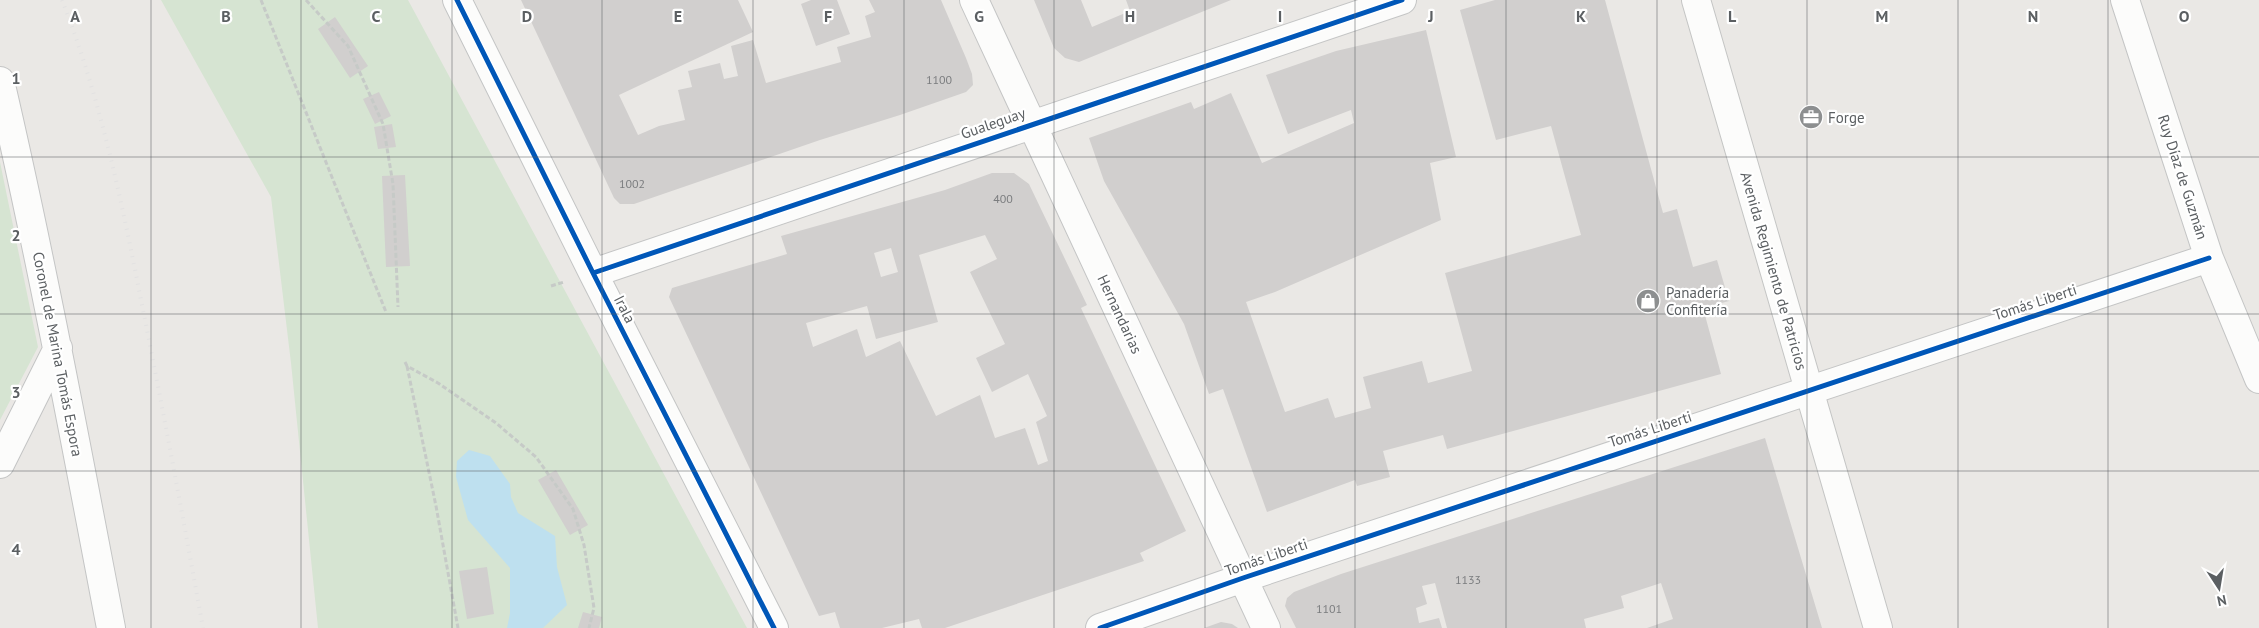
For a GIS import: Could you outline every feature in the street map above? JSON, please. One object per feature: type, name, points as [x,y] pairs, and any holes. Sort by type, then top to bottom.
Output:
[{"type":"street","name":"Irala","points":[[457,0],[593,273],[774,628]]},
{"type":"street","name":"Hernandarias","points":[[974,0],[1266,628]]},
{"type":"street","name":"Gualeguay","points":[[593,273],[1402,0]]},
{"type":"street","name":"Avenida Regimiento de Patricios","points":[[1696,0],[1878,628]]},
{"type":"street","name":"Ruy Díaz de Guzmán","points":[[2125,0],[2210,258],[2259,379]]},
{"type":"street","name":"Coronel de Marina Tomás Espora","points":[[0,81],[29,206],[58,348],[111,628]]},
{"type":"street","name":"Tomás Liberti","points":[[1100,628],[1242,578],[2210,258]]},
{"type":"street","points":[[0,464],[58,348]]},
{"type":"path","points":[[261,0],[386,312]]},
{"type":"path","points":[[306,0],[348,46],[383,124],[393,184],[398,308]]},
{"type":"path","points":[[458,628],[436,506],[406,364],[438,383],[496,423],[536,457],[573,509],[584,545],[594,608],[589,628]]},
{"type":"green space","points":[[161,0],[408,0],[747,628],[318,628],[291,363],[271,197]]},
{"type":"green space","points":[[0,162],[38,347],[0,420]]},
{"type":"water","points":[[469,450],[490,456],[510,484],[511,497],[518,513],[555,536],[557,567],[567,605],[543,628],[507,628],[510,613],[510,568],[468,520],[456,477],[457,461]]},
{"type":"building","points":[[521,0],[738,0],[753,32],[619,95],[638,135],[659,126],[685,120],[678,90],[692,87],[688,71],[720,63],[724,79],[738,76],[731,46],[753,40],[766,83],[841,62],[837,47],[871,37],[865,16],[875,12],[869,0],[941,0],[966,58],[972,74],[973,85],[966,92],[900,115],[820,140],[634,204],[620,204],[614,198]]},
{"type":"building","points":[[811,0],[837,0],[850,34],[816,46],[801,4]]},
{"type":"building","points":[[1034,0],[1081,0],[1092,27],[1130,11],[1126,0],[1231,0],[1079,62],[1065,58],[1054,48]]},
{"type":"building","points":[[1495,0],[1605,0],[1663,213],[1677,209],[1693,267],[1717,260],[1729,301],[1703,308],[1721,374],[1447,449],[1443,435],[1383,451],[1390,477],[1357,486],[1355,480],[1267,512],[1223,389],[1209,394],[1184,324],[1104,181],[1089,138],[1191,102],[1194,109],[1231,93],[1262,163],[1354,123],[1351,110],[1288,134],[1266,75],[1336,51],[1426,30],[1456,157],[1430,163],[1441,220],[1275,292],[1246,302],[1285,412],[1328,398],[1335,418],[1371,408],[1363,377],[1422,361],[1428,383],[1472,371],[1445,273],[1581,235],[1551,126],[1496,140],[1460,10]]},
{"type":"building","points":[[335,17],[368,66],[350,78],[318,29]]},
{"type":"building","points":[[379,92],[391,116],[375,124],[363,99]]},
{"type":"building","points":[[392,124],[396,147],[378,149],[374,127]]},
{"type":"building","points":[[992,173],[1014,173],[1029,184],[1087,305],[1081,308],[1186,531],[1140,553],[1144,561],[945,628],[922,628],[919,619],[882,628],[840,628],[835,612],[819,616],[669,297],[672,288],[787,254],[781,236],[945,190]],"holes":[[[985,235],[997,259],[970,272],[1005,344],[976,358],[992,392],[1028,374],[1047,416],[1036,422],[1048,461],[1038,465],[1025,428],[995,438],[980,395],[936,416],[900,341],[866,357],[857,329],[813,347],[806,323],[867,306],[876,339],[938,322],[919,255]],[[891,248],[898,272],[881,277],[874,253]]]},
{"type":"building","points":[[405,175],[410,266],[386,267],[382,176]]},
{"type":"building","points":[[1765,438],[1822,628],[1647,628],[1673,619],[1661,583],[1621,596],[1624,608],[1584,619],[1586,628],[1447,628],[1435,583],[1422,586],[1427,604],[1416,608],[1419,623],[1439,618],[1442,628],[1296,628],[1285,606],[1287,598],[1294,592],[1341,574]]},
{"type":"building","points":[[556,470],[588,525],[570,535],[538,480]]},
{"type":"building","points":[[487,567],[494,614],[467,619],[459,571]]},
{"type":"building","points":[[583,612],[602,617],[599,628],[578,628]]},
{"type":"building","points":[[1221,622],[1232,624],[1238,628],[1204,628]]},
{"type":"railway","points":[[62,0],[88,73],[117,186],[157,382],[203,628]]},
{"type":"cycle path","points":[[457,0],[593,273],[774,628]]},
{"type":"cycle path","points":[[593,273],[1402,0]]},
{"type":"cycle path","points":[[1100,628],[1243,578],[2209,258]]},
{"type":"place","name":"Forge","points":[[1811,117]]},
{"type":"place","name":"Panadería Confitería","points":[[1648,301]]}]
